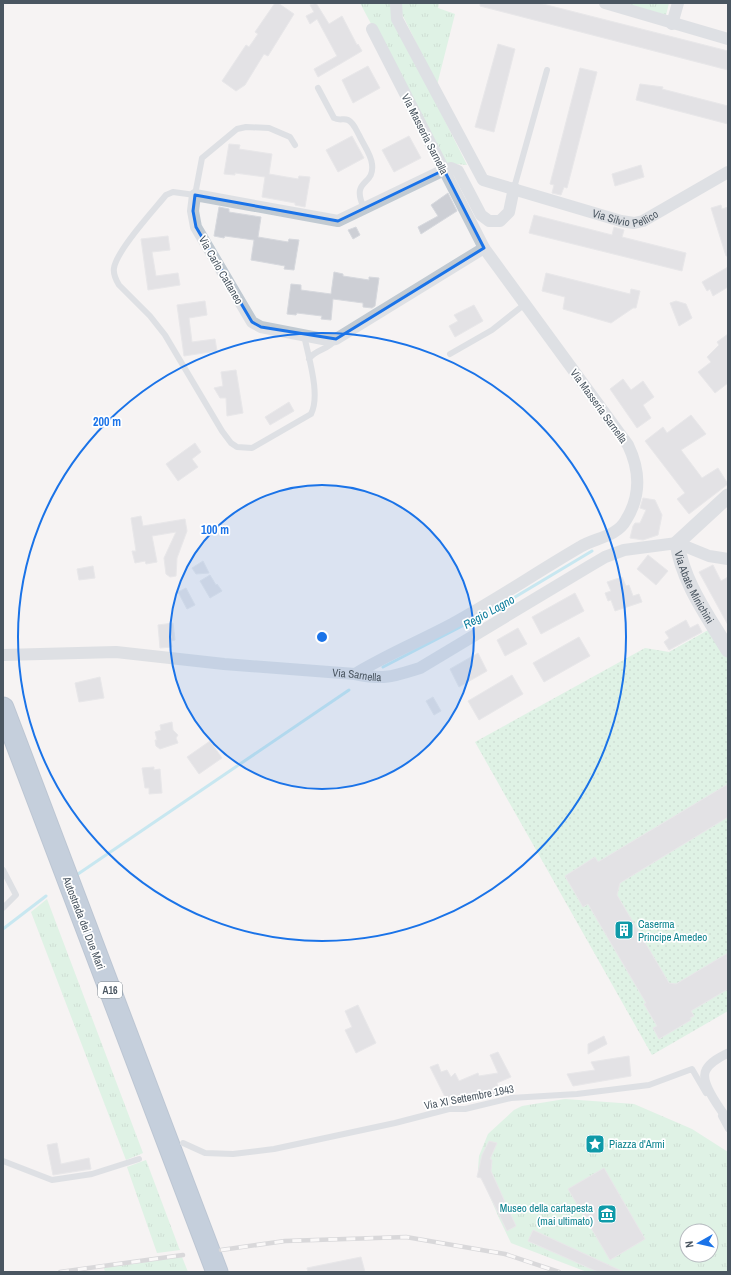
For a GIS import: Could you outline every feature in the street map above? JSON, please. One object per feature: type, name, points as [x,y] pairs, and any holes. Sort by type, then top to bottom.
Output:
[{"type":"highway","name":"Autostrada dei Due Mari","points":[[3,708],[217,1272]]},
{"type":"highway","name":"Autostrada dei Due Mari","points":[[3,747],[202,1272]]},
{"type":"street","name":"Via Silvio Pellico","points":[[396,3],[397,19],[483,180],[621,221],[634,223],[643,221],[728,172]]},
{"type":"street","points":[[605,3],[672,24],[728,39]]},
{"type":"street","points":[[672,24],[678,3]]},
{"type":"street","name":"Via Masseria Sarnella","points":[[355,674],[495,600],[581,546],[589,542],[597,541],[613,533],[626,522],[637,491],[638,479],[635,460],[628,445],[484,248],[372,29]]},
{"type":"street","points":[[195,195],[338,221],[451,168],[458,171],[481,215],[489,221],[500,221],[509,212],[514,188]]},
{"type":"street","name":"Via Carlo Cattaneo","points":[[195,195],[193,211],[196,227],[252,322],[260,327],[328,340],[336,339]]},
{"type":"street","points":[[336,339],[484,248]]},
{"type":"street","points":[[728,496],[677,543],[709,556],[728,559]]},
{"type":"street","points":[[597,541],[606,557]]},
{"type":"street","name":"Via Sarnella","points":[[3,655],[26,653],[116,652],[224,664],[355,674],[376,678],[390,677],[420,668],[606,557],[634,548],[677,543]]},
{"type":"street","name":"Via Abate Minichini","points":[[677,543],[680,562],[689,582],[728,650]]},
{"type":"street","points":[[728,1053],[709,1066],[705,1071],[704,1079],[728,1120]]},
{"type":"lane","points":[[514,188],[547,70]]},
{"type":"lane","points":[[318,88],[334,118],[337,120],[348,120],[353,124],[369,154],[372,164],[371,173],[359,189],[358,196],[364,208]]},
{"type":"lane","points":[[295,145],[290,137],[269,128],[246,127],[237,129],[202,158],[195,195],[173,192],[166,195],[118,256],[114,274],[118,285],[150,316],[165,335],[231,443],[237,447],[252,448],[311,414],[314,408],[315,392],[304,335]]},
{"type":"lane","points":[[450,354],[492,330],[525,304]]},
{"type":"lane","points":[[308,359],[311,355],[332,345],[336,339]]},
{"type":"lane","points":[[3,870],[16,895],[3,908]]},
{"type":"lane","name":"Via XI Settembre 1943","points":[[184,1143],[205,1153],[233,1154],[274,1150],[395,1123],[448,1109],[465,1109],[511,1098],[577,1094],[649,1085],[692,1069],[728,1129]]},
{"type":"lane","points":[[3,1162],[52,1180],[92,1174],[138,1159]]},
{"type":"highlighted area","points":[[444,170],[484,248],[336,339],[261,327],[252,322],[196,227],[193,211],[195,195],[338,221]]},
{"type":"green space","points":[[360,3],[391,3],[436,103],[467,165],[445,163]]},
{"type":"green space","points":[[401,3],[439,3],[438,8],[455,14],[437,85],[402,14]]},
{"type":"green space","points":[[624,3],[669,3],[666,15]]},
{"type":"green space","points":[[710,629],[728,659],[728,1011],[652,1055],[475,742],[645,648],[669,652]]},
{"type":"green space","points":[[47,899],[143,1153],[126,1160],[31,912]]},
{"type":"green space","name":"Piazza d'Armi","points":[[565,1099],[634,1104],[692,1129],[728,1152],[728,1271],[587,1272],[511,1243],[478,1169],[479,1156],[488,1134],[514,1110],[522,1106]]},
{"type":"green space","points":[[146,1160],[180,1250],[157,1253],[127,1167]]},
{"type":"green space","points":[[182,1257],[188,1272],[105,1272],[104,1268]]},
{"type":"building","points":[[275,3],[278,3],[294,14],[268,56],[264,54],[245,85],[236,91],[222,81],[246,45],[249,47],[258,34],[255,32]]},
{"type":"building","points":[[316,3],[329,24],[342,16],[357,45],[358,44],[362,51],[318,77],[314,69],[337,56],[317,19],[310,24],[306,16],[314,12],[310,5]]},
{"type":"building","points":[[480,3],[539,3],[728,51],[728,70],[480,6]]},
{"type":"building","points":[[498,44],[515,49],[494,132],[475,127]]},
{"type":"building","points":[[368,66],[380,88],[353,103],[342,80]]},
{"type":"building","points":[[580,68],[597,72],[567,188],[564,187],[561,195],[552,193],[554,185],[550,184]]},
{"type":"building","points":[[640,84],[663,87],[662,89],[728,106],[728,124],[636,100]]},
{"type":"building","points":[[352,136],[364,158],[338,172],[326,150]]},
{"type":"building","points":[[409,136],[421,158],[394,172],[382,150]]},
{"type":"building","points":[[229,144],[240,145],[239,149],[272,154],[269,174],[298,179],[299,176],[310,177],[305,207],[295,205],[295,203],[262,197],[265,177],[235,173],[235,175],[224,174]]},
{"type":"building","points":[[641,165],[644,177],[615,186],[612,174]]},
{"type":"building","points":[[448,193],[457,211],[421,234],[418,227],[438,216],[431,205]]},
{"type":"building","points":[[721,205],[722,209],[728,207],[728,256],[726,256],[711,208]]},
{"type":"building","points":[[219,207],[229,209],[229,212],[261,217],[258,237],[288,242],[289,239],[299,240],[294,270],[284,269],[285,266],[251,260],[254,240],[214,236]]},
{"type":"building","points":[[534,215],[612,235],[614,227],[624,230],[622,237],[686,253],[682,271],[529,233]]},
{"type":"building","points":[[356,227],[360,235],[353,239],[348,230]]},
{"type":"building","points":[[168,236],[170,250],[152,252],[156,276],[178,273],[180,285],[148,290],[141,239]]},
{"type":"building","points":[[728,267],[728,287],[713,296],[710,289],[707,291],[702,282]]},
{"type":"building","points":[[334,272],[343,274],[343,276],[369,280],[369,277],[379,278],[375,306],[372,308],[363,307],[363,303],[333,299],[331,320],[321,319],[322,316],[297,313],[296,315],[287,314],[291,284],[301,285],[301,290],[331,294]]},
{"type":"building","points":[[546,273],[630,294],[631,289],[640,291],[636,308],[633,308],[611,323],[563,309],[565,297],[542,291]]},
{"type":"building","points":[[205,301],[207,315],[189,318],[192,342],[215,339],[217,351],[184,356],[177,305]]},
{"type":"building","points":[[676,301],[686,304],[692,318],[679,326],[670,303]]},
{"type":"building","points":[[474,305],[483,321],[455,337],[449,326],[458,321],[454,315]]},
{"type":"building","points":[[728,334],[728,383],[715,393],[698,372],[711,362],[707,357],[719,345],[717,342]]},
{"type":"building","points":[[236,370],[243,413],[227,416],[226,398],[220,398],[214,388],[223,386],[221,372]]},
{"type":"building","points":[[623,379],[631,390],[643,381],[654,397],[643,405],[651,418],[637,428],[610,389]]},
{"type":"building","points":[[289,402],[294,411],[270,425],[265,417]]},
{"type":"building","points":[[691,415],[706,434],[681,450],[702,478],[718,468],[728,484],[689,514],[677,499],[685,493],[645,441],[663,427],[667,433]]},
{"type":"building","points":[[195,443],[201,452],[192,459],[198,467],[178,481],[166,464]]},
{"type":"building","points":[[643,498],[655,500],[662,515],[658,535],[643,540],[630,538],[633,526],[635,523],[640,523],[646,510],[640,508]]},
{"type":"building","points":[[141,516],[143,526],[185,519],[187,531],[177,558],[176,576],[170,577],[166,574],[164,558],[176,532],[152,536],[157,562],[146,564],[145,561],[135,563],[132,551],[136,551],[131,518]]},
{"type":"building","points":[[648,555],[668,571],[656,585],[637,569]]},
{"type":"building","points":[[203,561],[209,573],[196,574],[192,568]]},
{"type":"building","points":[[713,565],[721,581],[728,577],[728,625],[699,572]]},
{"type":"building","points":[[93,566],[95,578],[79,580],[77,569]]},
{"type":"building","points":[[210,575],[222,591],[210,598],[200,581]]},
{"type":"building","points":[[622,577],[626,586],[629,585],[633,596],[639,594],[642,602],[615,611],[611,600],[608,601],[605,593],[611,591],[607,582]]},
{"type":"building","points":[[186,588],[195,605],[187,609],[178,592]]},
{"type":"building","points":[[575,593],[584,611],[541,634],[532,617]]},
{"type":"building","points":[[686,620],[690,628],[698,624],[702,632],[669,650],[664,642],[669,638],[665,632]]},
{"type":"building","points":[[173,623],[175,640],[171,641],[172,647],[160,648],[158,625]]},
{"type":"building","points":[[518,628],[527,644],[505,656],[497,640]]},
{"type":"building","points":[[579,637],[590,656],[544,682],[533,663]]},
{"type":"building","points":[[478,653],[487,671],[459,687],[450,669]]},
{"type":"building","points":[[512,675],[523,694],[479,720],[468,701]]},
{"type":"building","points":[[100,677],[104,698],[79,702],[75,683]]},
{"type":"building","points":[[433,697],[441,711],[434,715],[426,701]]},
{"type":"building","points":[[172,722],[173,730],[178,735],[176,738],[178,743],[160,749],[156,746],[155,740],[157,740],[155,732],[161,730],[160,725]]},
{"type":"building","points":[[210,741],[222,758],[199,774],[187,757]]},
{"type":"building","points":[[154,767],[154,770],[160,769],[162,793],[149,794],[149,788],[145,788],[142,768]]},
{"type":"building","name":"Caserma Principe Amedeo","points":[[728,784],[728,817],[620,883],[617,895],[669,983],[676,984],[728,953],[728,989],[691,1011],[694,1016],[690,1018],[691,1020],[659,1039],[653,1028],[657,1026],[644,1004],[646,1003],[588,904],[583,907],[565,876],[595,857],[598,862]]},
{"type":"building","points":[[358,1005],[376,1043],[356,1053],[345,1030],[352,1027],[345,1011]]},
{"type":"building","points":[[604,1036],[607,1044],[588,1054],[588,1044]]},
{"type":"building","points":[[498,1052],[511,1077],[497,1083],[500,1095],[449,1105],[430,1067],[438,1064],[441,1072],[447,1070],[451,1077],[455,1073],[459,1081],[478,1073],[479,1076],[498,1073],[490,1055]]},
{"type":"building","points":[[629,1056],[631,1076],[573,1086],[567,1074],[595,1070],[591,1062]]},
{"type":"building","points":[[489,1141],[497,1143],[490,1159],[492,1160],[491,1171],[516,1226],[507,1231],[481,1178],[477,1177],[482,1155]]},
{"type":"building","points":[[57,1143],[61,1164],[89,1158],[91,1169],[53,1175],[47,1145]]},
{"type":"building","name":"Museo della cartapesta (mai ultimato)","points":[[604,1168],[645,1239],[610,1260],[568,1189]]},
{"type":"building","points":[[533,1230],[624,1272],[598,1272],[528,1241]]},
{"type":"building","points":[[361,1257],[365,1272],[308,1272],[307,1268]]},
{"type":"waterway","name":"Regio Lagno","points":[[383,667],[495,609],[592,551]]},
{"type":"waterway","points":[[78,874],[349,690]]},
{"type":"waterway","name":"Regio Lagno","points":[[3,929],[46,896]]},
{"type":"railway","points":[[221,1250],[285,1241],[406,1237],[505,1254],[559,1272]]},
{"type":"railway","points":[[60,1272],[183,1255]]},
{"type":"place","name":"Caserma Principe Amedeo","points":[[624,930]]},
{"type":"place","name":"Piazza d'Armi","points":[[595,1144]]},
{"type":"place","name":"Museo della cartapesta (mai ultimato)","points":[[607,1214]]}]
